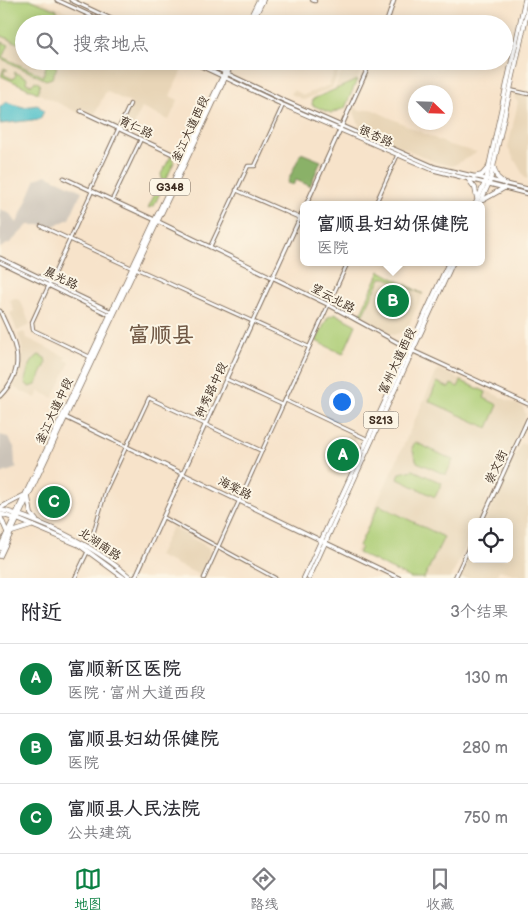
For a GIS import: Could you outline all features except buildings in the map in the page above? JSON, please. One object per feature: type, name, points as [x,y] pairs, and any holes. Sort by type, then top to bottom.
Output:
[{"type":"main road","points":[[252,15],[261,0]]},
{"type":"main road","points":[[255,15],[261,0]]},
{"type":"main road","points":[[513,57],[526,0]]},
{"type":"main road","points":[[479,201],[492,165],[528,8]]},
{"type":"main road","name":"釜江大道西段","points":[[112,314],[227,70]]},
{"type":"main road","name":"釜江大道西段","points":[[156,220],[183,159],[228,70]]},
{"type":"main road","points":[[481,201],[504,186],[497,177],[492,165],[511,70]]},
{"type":"main road","points":[[474,177],[482,175],[492,165]]},
{"type":"main road","points":[[469,180],[475,188],[478,201]]},
{"type":"main road","name":"富州大道西段","points":[[411,350],[446,266]]},
{"type":"main road","name":"富州大道西段","points":[[304,578],[451,266]]},
{"type":"main road","name":"釜江大道中段","points":[[64,416],[90,357],[112,314]]},
{"type":"main road","name":"釜江大道中段","points":[[9,533],[112,314]]},
{"type":"main road","points":[[0,548],[9,533],[36,524],[31,514],[27,496],[0,512],[9,533],[0,556]]},
{"type":"main road","name":"北湖南路","points":[[0,512],[17,516],[80,541],[133,578]]},
{"type":"main road","name":"北湖南路","points":[[36,524],[102,560],[124,578]]},
{"type":"main road","name":"富州大道西段","points":[[309,578],[322,543]]},
{"type":"main road","points":[[110,558],[114,564]]},
{"type":"main road","points":[[102,560],[105,566]]},
{"type":"street","points":[[57,0],[90,15]]},
{"type":"street","points":[[71,0],[103,15]]},
{"type":"street","points":[[389,15],[394,0]]},
{"type":"street","points":[[212,70],[225,75]]},
{"type":"street","points":[[216,70],[225,75]]},
{"type":"street","points":[[308,201],[367,70]]},
{"type":"street","name":"银杏路","points":[[225,75],[283,105],[341,128]]},
{"type":"street","name":"银杏路","points":[[225,75],[444,174],[504,186],[528,194]]},
{"type":"street","points":[[510,90],[528,94]]},
{"type":"street","points":[[90,357],[33,330],[32,322],[130,104]]},
{"type":"street","points":[[210,247],[248,166],[255,166],[283,105]]},
{"type":"street","name":"育仁路","points":[[81,111],[183,159]]},
{"type":"street","points":[[112,200],[141,138]]},
{"type":"street","points":[[376,201],[398,153]]},
{"type":"street","name":"银杏路","points":[[398,153],[435,167],[487,182]]},
{"type":"street","name":"望云北路","points":[[64,178],[156,220],[329,305],[411,350],[528,404]]},
{"type":"street","name":"银杏路","points":[[504,186],[528,189]]},
{"type":"street","points":[[236,190],[300,218]]},
{"type":"street","name":"钟秀路中段","points":[[133,578],[300,218]]},
{"type":"street","points":[[41,226],[309,347]]},
{"type":"street","name":"晨光路","points":[[0,260],[112,314]]},
{"type":"street","points":[[204,578],[346,266]]},
{"type":"street","points":[[0,311],[14,340],[17,357],[14,377],[0,396]]},
{"type":"street","points":[[226,379],[283,406]]},
{"type":"street","points":[[90,544],[106,490],[149,398],[262,450]]},
{"type":"street","points":[[285,400],[364,438]]},
{"type":"street","name":"海棠路","points":[[64,416],[240,500],[322,543],[399,578]]},
{"type":"street","name":"崇文街","points":[[483,518],[528,420]]},
{"type":"street","points":[[162,517],[275,578]]},
{"type":"street","points":[[455,578],[468,550]]},
{"type":"street","points":[[75,578],[86,553]]},
{"type":"shaded area","points":[[0,0],[40,0],[74,15],[15,15],[15,70],[182,70],[170,96],[178,100],[169,120],[142,108],[135,122],[135,126],[140,128],[137,134],[122,126],[132,104],[106,91],[95,114],[82,108],[79,113],[0,75]]},
{"type":"shaded area","points":[[335,70],[340,70],[332,88],[304,100],[291,94],[293,90],[304,95],[329,85]]},
{"type":"shaded area","points":[[342,70],[361,70],[357,80],[335,89]]},
{"type":"shaded area","points":[[515,93],[528,96],[528,179],[525,178],[508,148],[518,102],[514,97]]},
{"type":"shaded area","points":[[356,107],[359,111],[371,109],[408,126],[408,130],[416,130],[449,145],[477,152],[453,166],[435,162],[360,128],[354,112]]},
{"type":"shaded area","points":[[46,175],[82,191],[69,219],[49,228],[42,225],[28,225],[11,242],[0,248],[0,209],[10,214],[17,223],[36,179]]},
{"type":"shaded area","points":[[380,271],[423,294],[406,331],[393,335],[359,317]]},
{"type":"shaded area","points":[[15,298],[21,301],[30,325],[17,331],[10,313],[14,311],[10,300]]},
{"type":"shaded area","points":[[24,332],[27,338],[66,357],[65,360],[70,362],[53,398],[39,391],[36,398],[13,387],[20,376],[22,347],[18,334]]},
{"type":"shaded area","points":[[438,369],[523,407],[526,415],[479,518],[468,518],[468,542],[451,578],[409,578],[355,552]]},
{"type":"shaded area","points":[[348,433],[357,437],[339,476],[329,472]]},
{"type":"shaded area","points":[[0,435],[8,437],[14,447],[17,468],[0,474]]},
{"type":"shaded area","points":[[521,443],[528,446],[528,578],[499,570],[496,578],[459,578],[468,559],[468,563],[513,563],[513,518],[487,518]]},
{"type":"shaded area","points":[[172,527],[208,547],[210,551],[200,575],[158,556]]},
{"type":"green space","points":[[0,0],[31,0],[57,10],[57,12],[64,15],[15,15],[15,42],[0,35]]},
{"type":"green space","points":[[2,42],[9,45],[2,57],[15,63],[15,65],[0,58]]},
{"type":"green space","points":[[4,68],[8,70],[4,70],[4,75],[13,79],[16,75],[14,72],[27,78],[26,83],[32,85],[35,81],[40,84],[38,93],[1,76]]},
{"type":"green space","points":[[25,70],[30,70],[43,76],[45,70],[56,70],[52,78],[46,80]]},
{"type":"green space","points":[[357,80],[345,108],[331,113],[312,105],[313,99]]},
{"type":"green space","points":[[301,153],[321,161],[310,186],[296,180],[293,185],[287,183]]},
{"type":"green space","points":[[171,156],[174,162],[154,206],[148,208],[162,179],[161,174]]},
{"type":"green space","points":[[380,271],[423,294],[386,278],[381,278],[361,318],[359,317]]},
{"type":"green space","points":[[336,314],[356,325],[343,354],[316,341],[328,317]]},
{"type":"green space","points":[[39,355],[45,358],[46,364],[36,385],[29,387],[25,382],[26,375],[31,363]]},
{"type":"green space","points":[[461,381],[486,392],[484,398],[498,405],[488,428],[429,401],[437,382],[449,388],[451,384],[458,387]]},
{"type":"green space","points":[[415,442],[453,460],[446,475],[417,462],[412,448]]},
{"type":"green space","points":[[413,470],[442,483],[435,497],[398,479],[400,473]]},
{"type":"green space","points":[[379,505],[444,537],[424,578],[410,578],[358,553],[361,547],[359,546]]},
{"type":"water","points":[[6,102],[23,107],[38,105],[44,111],[40,119],[0,124],[0,107]]},
{"type":"place","name":"富顺县妇幼保健院","points":[[393,301]]},
{"type":"place","name":"富顺新区医院","points":[[343,455]]},
{"type":"place","name":"富顺县人民法院","points":[[54,502]]},
{"type":"district","name":"富顺县","points":[[161,334]]}]
